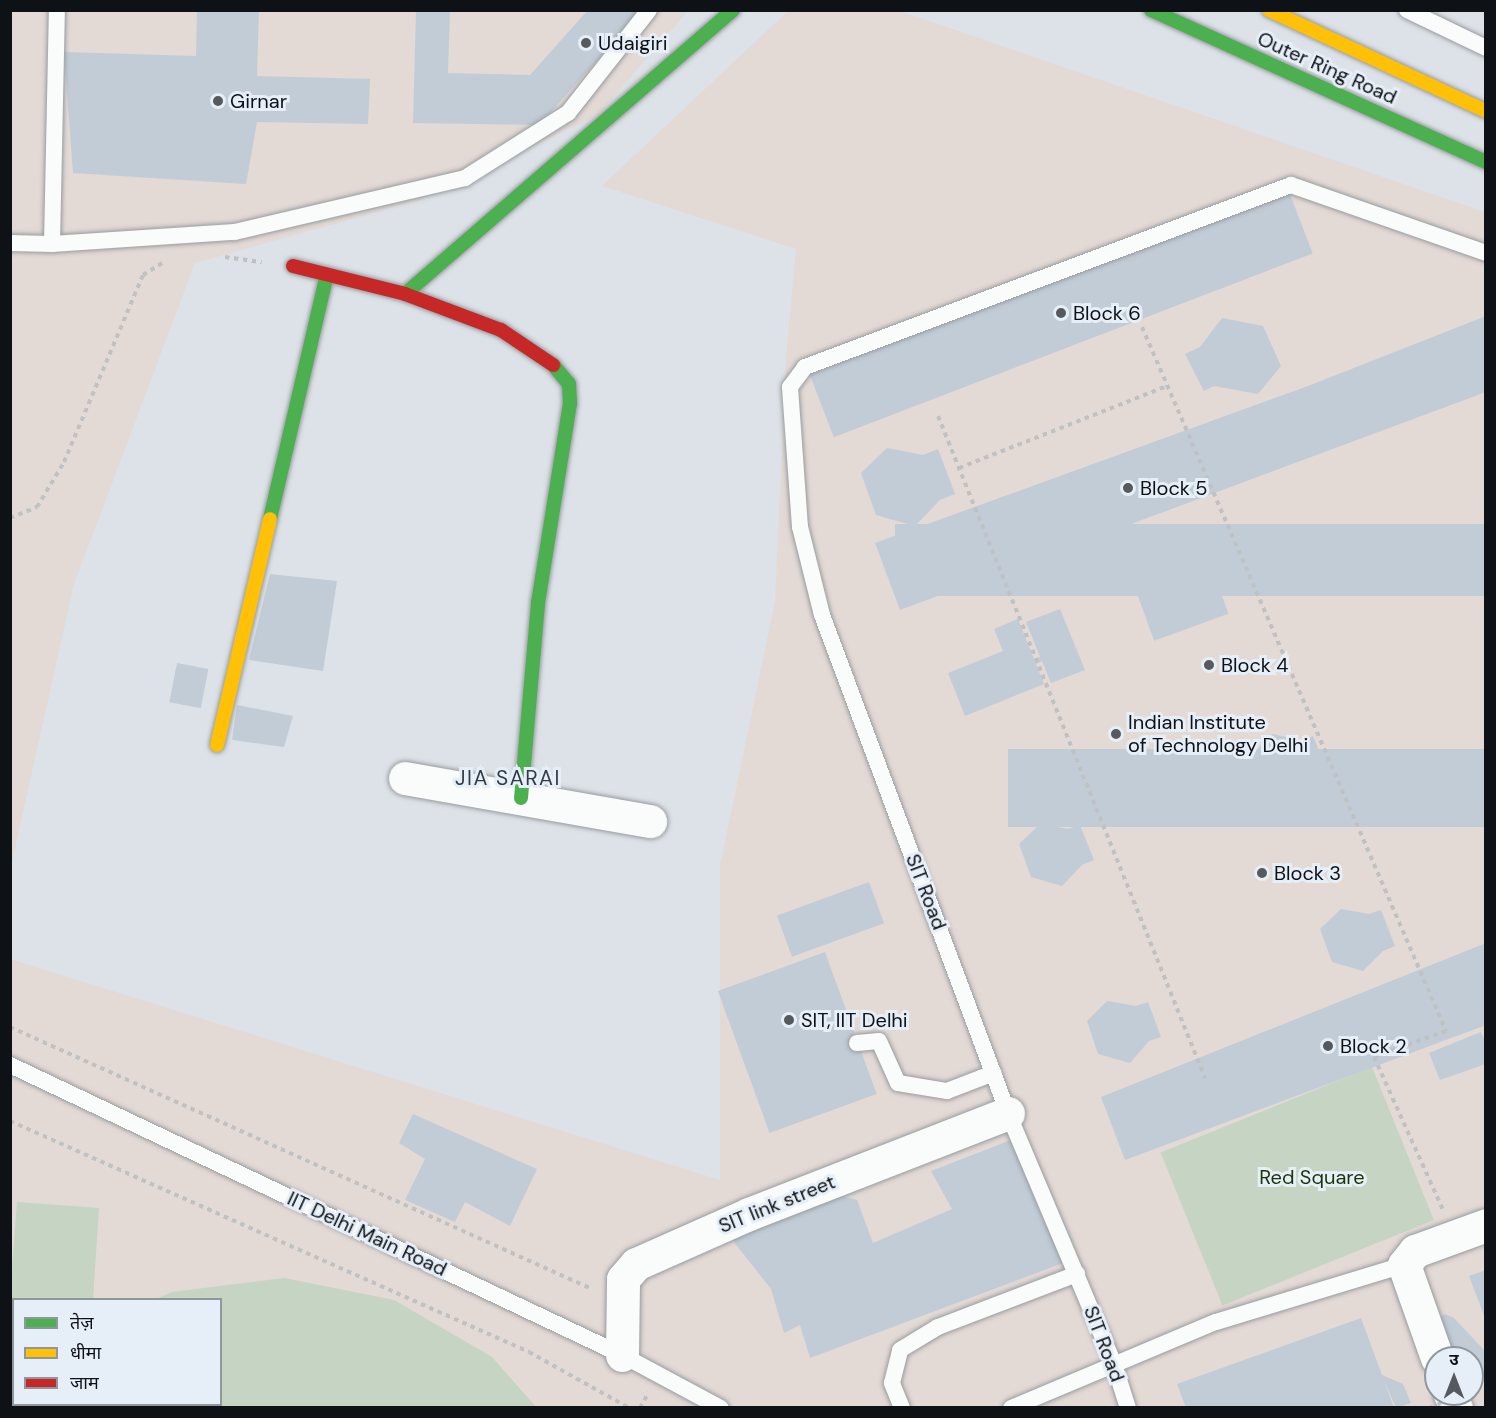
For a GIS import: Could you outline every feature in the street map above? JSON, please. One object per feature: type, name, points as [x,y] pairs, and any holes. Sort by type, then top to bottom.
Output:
[{"type":"street","points":[[405,294],[733,10]]},
{"type":"street","name":"Outer Ring Road","points":[[1152,10],[1485,162]]},
{"type":"street","name":"Outer Ring Road","points":[[1269,10],[1485,111]]},
{"type":"street","points":[[293,266],[405,294],[501,330],[549,360],[569,384],[570,403],[538,603],[521,798]]},
{"type":"street","points":[[217,745],[327,275]]},
{"type":"street","points":[[405,778],[650,821]]},
{"type":"street","name":"SIT link street","points":[[622,1355],[623,1279],[636,1264],[749,1214],[1008,1113]]},
{"type":"street","points":[[1433,1346],[1404,1265],[1415,1251],[1485,1224]]},
{"type":"lane","points":[[52,244],[57,10]]},
{"type":"lane","points":[[10,243],[52,244],[235,232],[465,178],[568,113],[649,10]]},
{"type":"lane","points":[[1407,10],[1485,48]]},
{"type":"lane","name":"SIT Road","points":[[1128,1407],[1114,1364],[1008,1113],[811,582],[800,527],[789,402],[790,387],[805,367],[1291,185],[1485,253]]},
{"type":"lane","points":[[857,1043],[879,1041],[898,1083],[947,1091],[994,1073]]},
{"type":"lane","name":"IIT Delhi Main Road","points":[[10,1065],[622,1355],[721,1407]]},
{"type":"lane","points":[[1011,1407],[1216,1322],[1404,1265]]},
{"type":"lane","points":[[902,1407],[892,1383],[900,1350],[938,1327],[1077,1275]]},
{"type":"path","points":[[10,518],[37,507],[69,452],[143,275],[171,256]]},
{"type":"path","points":[[216,256],[293,266]]},
{"type":"path","points":[[1142,327],[1446,1031],[1374,1057],[1455,1236]]},
{"type":"path","points":[[959,468],[1167,386]]},
{"type":"path","points":[[938,416],[1205,1078]]},
{"type":"path","points":[[10,1027],[623,1303]]},
{"type":"path","points":[[10,1121],[529,1352],[629,1407]]},
{"type":"shaded area","name":"Indian Institute of Technology Delhi","points":[[897,10],[1485,212],[1485,1407],[11,1407],[10,959],[720,1180],[720,866],[775,602],[786,359],[796,249],[602,186],[788,11]]},
{"type":"shaded area","points":[[11,11],[688,11],[598,115],[420,200],[195,263],[74,584],[11,866]]},
{"type":"green space","name":"Red Square","points":[[1372,1067],[1434,1220],[1222,1305],[1161,1152]]},
{"type":"green space","points":[[17,1202],[99,1208],[93,1298],[12,1298],[12,1337],[10,1296]]},
{"type":"green space","points":[[284,1278],[394,1300],[492,1357],[536,1407],[11,1407],[12,1402],[12,1406],[222,1406],[222,1298],[158,1298],[172,1292]]},
{"type":"building","name":"Girnar","points":[[197,10],[259,10],[257,76],[370,79],[368,124],[257,122],[246,184],[73,173],[64,52],[196,56]]},
{"type":"building","name":"Udaigiri","points":[[416,10],[450,10],[448,73],[530,75],[588,10],[643,10],[539,125],[413,123]]},
{"type":"building","name":"Block 6","points":[[1288,189],[1313,253],[834,437],[809,373]]},
{"type":"building","name":"Block 5","points":[[1486,316],[1486,392],[900,610],[875,543],[1308,386]]},
{"type":"building","points":[[1222,318],[1263,326],[1281,366],[1258,394],[1214,386],[1204,391],[1185,354],[1200,347]]},
{"type":"building","points":[[887,448],[923,455],[938,449],[955,494],[940,500],[915,526],[876,515],[861,473]]},
{"type":"building","points":[[895,524],[1486,524],[1486,596],[895,596]]},
{"type":"building","points":[[1199,533],[1228,614],[1154,641],[1125,560]]},
{"type":"building","points":[[270,574],[337,581],[323,671],[249,660]]},
{"type":"building","points":[[1060,609],[1085,670],[1051,683],[1042,661],[1036,664],[1044,684],[965,716],[948,673],[1003,651],[994,629],[1018,619],[1034,659],[1040,657],[1026,622]]},
{"type":"building","points":[[177,663],[208,669],[201,708],[169,702]]},
{"type":"building","points":[[237,705],[293,716],[284,747],[232,740]]},
{"type":"building","points":[[1272,734],[1301,740],[1313,736],[1327,771],[1315,776],[1295,797],[1263,788],[1252,755]]},
{"type":"building","points":[[1008,749],[1486,749],[1486,827],[1008,827]]},
{"type":"building","points":[[1040,824],[1068,829],[1080,825],[1094,860],[1082,865],[1062,886],[1031,877],[1019,844]]},
{"type":"building","points":[[869,882],[884,923],[792,957],[777,916]]},
{"type":"building","points":[[1341,909],[1369,914],[1381,910],[1395,946],[1383,951],[1363,971],[1332,962],[1320,929]]},
{"type":"building","name":"Block 2","points":[[1486,943],[1486,1025],[1125,1160],[1101,1097]]},
{"type":"building","name":"SIT, IIT Delhi","points":[[825,952],[877,1094],[770,1133],[718,991]]},
{"type":"building","points":[[1107,1001],[1136,1006],[1148,1002],[1161,1037],[1149,1041],[1130,1063],[1098,1054],[1087,1021]]},
{"type":"building","points":[[1481,1032],[1486,1042],[1486,1064],[1440,1080],[1429,1053]]},
{"type":"building","points":[[413,1114],[537,1169],[510,1226],[465,1202],[455,1222],[405,1200],[425,1159],[399,1143]]},
{"type":"building","points":[[1016,1138],[1063,1263],[810,1358],[800,1325],[784,1333],[771,1289],[726,1232],[824,1191],[857,1200],[873,1243],[952,1209],[931,1171]]},
{"type":"building","points":[[1486,1270],[1486,1318],[1485,1318],[1469,1276]]},
{"type":"building","points":[[1445,1314],[1454,1318],[1480,1346],[1450,1346],[1435,1319]]},
{"type":"building","points":[[1361,1318],[1382,1375],[1403,1384],[1411,1403],[1396,1408],[1384,1380],[1394,1408],[1186,1408],[1177,1384]]},
{"type":"building","points":[[1484,1350],[1486,1352],[1486,1375],[1484,1376]]},
{"type":"traffic: fast","points":[[405,294],[733,10]]},
{"type":"traffic: fast","points":[[1151,10],[1486,162]]},
{"type":"traffic: fast","points":[[270,519],[327,275]]},
{"type":"traffic: fast","points":[[521,798],[538,603],[570,403],[569,384],[553,365]]},
{"type":"traffic: slow","points":[[1269,10],[1486,111]]},
{"type":"traffic: slow","points":[[217,745],[270,519]]},
{"type":"traffic: jam","points":[[293,266],[405,294],[501,330],[553,365]]},
{"type":"place","name":"Udaigiri","points":[[586,43]]},
{"type":"place","name":"Girnar","points":[[218,101]]},
{"type":"place","name":"Block 6","points":[[1061,313]]},
{"type":"place","name":"Block 5","points":[[1128,488]]},
{"type":"place","name":"Block 4","points":[[1209,665]]},
{"type":"place","name":"Indian Institute of Technology Delhi","points":[[1116,734]]},
{"type":"place","name":"Block 3","points":[[1262,873]]},
{"type":"place","name":"SIT, IIT Delhi","points":[[789,1020]]},
{"type":"place","name":"Block 2","points":[[1328,1046]]},
{"type":"district","name":"JIA SARAI","points":[[508,778]]}]
